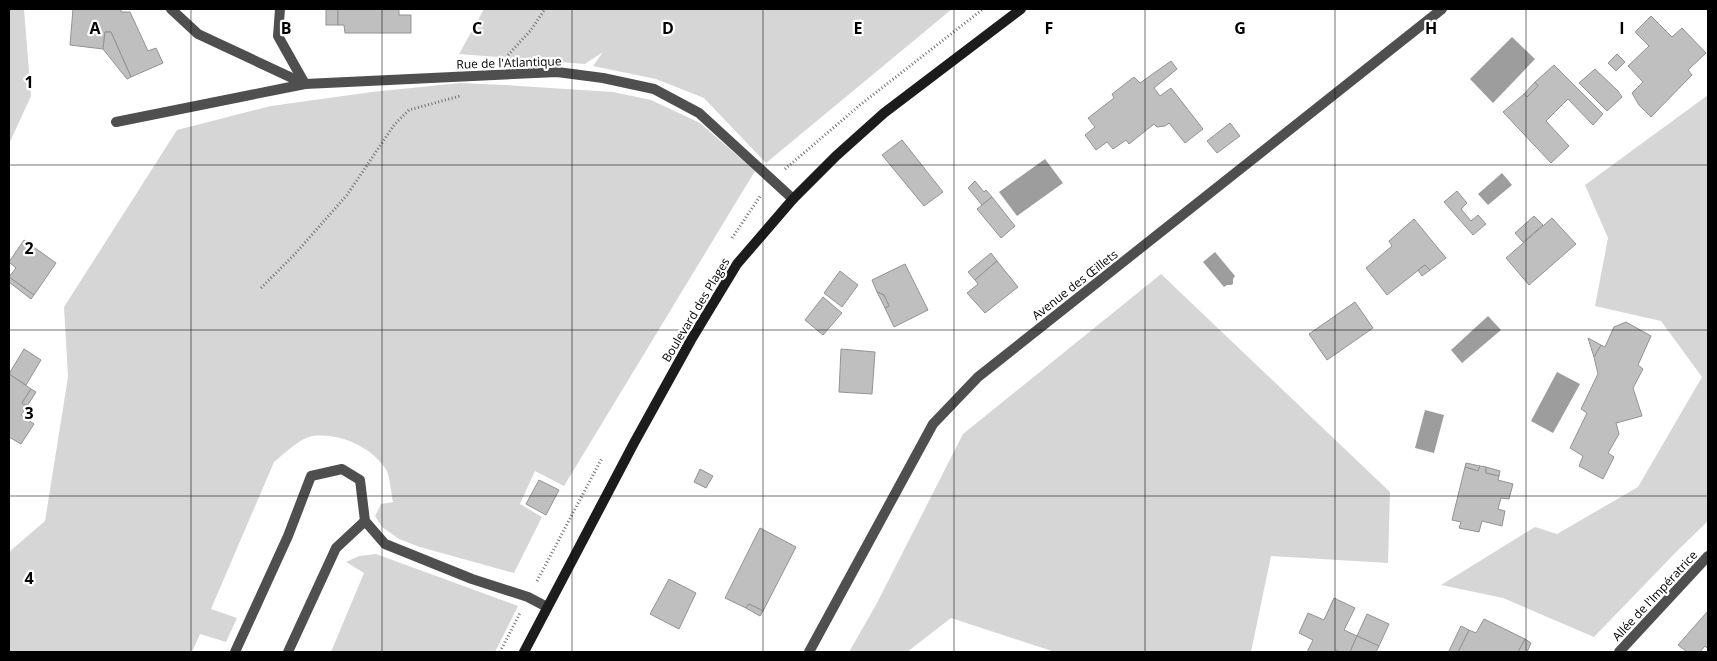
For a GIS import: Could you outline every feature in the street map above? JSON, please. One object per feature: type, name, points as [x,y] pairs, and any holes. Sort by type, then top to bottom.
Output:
[{"type":"main road","name":"Boulevard des Plages","points":[[524,652],[634,443],[691,340],[737,264],[792,199],[836,156],[884,113],[1021,9]]},
{"type":"street","name":"Rue de l'Atlantique","points":[[171,9],[198,34],[305,84]]},
{"type":"street","points":[[280,9],[278,36],[305,84]]},
{"type":"street","name":"Avenue des Œillets","points":[[809,652],[933,424],[978,378],[1442,9]]},
{"type":"street","name":"Rue de l'Atlantique","points":[[116,122],[305,84],[557,72],[603,78],[654,89],[698,113],[792,199]]},
{"type":"street","points":[[235,652],[288,536],[311,476],[342,469],[360,480],[365,521],[385,544],[472,579],[528,597],[547,607]]},
{"type":"street","points":[[288,652],[336,548],[365,521]]},
{"type":"street","name":"Allée de l'Impératrice","points":[[1619,652],[1708,556]]},
{"type":"path","points":[[491,75],[531,30],[545,9]]},
{"type":"path","points":[[261,288],[294,255],[347,195],[394,125],[409,110],[458,98],[464,94]]},
{"type":"shaded area","points":[[9,9],[24,9],[31,96],[9,144]]},
{"type":"shaded area","points":[[484,9],[952,9],[766,163],[704,98],[656,79],[593,66],[603,52],[585,64],[459,54]]},
{"type":"shaded area","points":[[1512,37],[1535,59],[1493,103],[1470,79]]},
{"type":"shaded area","points":[[460,83],[613,92],[651,100],[700,123],[755,171],[564,486],[535,471],[520,504],[542,517],[514,573],[420,547],[399,539],[382,527],[375,516],[381,504],[393,502],[388,475],[379,460],[362,447],[343,439],[313,436],[298,443],[274,462],[211,609],[237,618],[226,642],[200,634],[192,652],[9,652],[9,552],[45,521],[68,377],[64,307],[177,130],[271,106],[372,92]]},
{"type":"shaded area","points":[[1708,95],[1708,521],[1594,637],[1503,598],[1441,585],[1535,527],[1557,534],[1638,487],[1702,377],[1661,321],[1595,306],[1608,238],[1585,185]]},
{"type":"shaded area","points":[[1045,159],[1063,183],[1017,216],[999,192]]},
{"type":"shaded area","points":[[1502,173],[1512,185],[1488,205],[1478,194]]},
{"type":"shaded area","points":[[1215,252],[1235,276],[1233,284],[1224,287],[1203,262]]},
{"type":"shaded area","points":[[1161,274],[1390,492],[1388,563],[1271,556],[1251,652],[1055,652],[951,618],[907,652],[849,652],[877,603],[963,434]]},
{"type":"shaded area","points":[[1488,316],[1501,330],[1462,363],[1451,350]]},
{"type":"shaded area","points":[[1557,372],[1580,384],[1553,433],[1531,421]]},
{"type":"shaded area","points":[[1425,410],[1444,415],[1434,453],[1415,448]]},
{"type":"shaded area","points":[[376,554],[518,606],[495,652],[331,652],[364,573],[346,562],[359,556]]},
{"type":"building","points":[[73,9],[121,9],[121,12],[130,12],[148,51],[156,48],[163,63],[131,77],[111,32],[105,32],[103,49],[70,45]]},
{"type":"building","points":[[326,9],[338,9],[338,25],[326,25]]},
{"type":"building","points":[[338,9],[399,9],[399,15],[411,15],[411,33],[345,33],[344,25],[338,25]]},
{"type":"building","points":[[1651,16],[1672,37],[1682,28],[1706,53],[1688,70],[1692,75],[1651,117],[1639,105],[1632,93],[1643,82],[1628,66],[1649,46],[1635,32]]},
{"type":"building","points":[[105,32],[111,32],[131,77],[127,79],[103,49]]},
{"type":"building","points":[[1617,54],[1625,62],[1616,71],[1608,63]]},
{"type":"building","points":[[1171,61],[1177,69],[1154,88],[1160,96],[1171,88],[1203,129],[1185,143],[1169,123],[1165,126],[1157,127],[1154,124],[1129,144],[1126,140],[1113,149],[1107,142],[1096,150],[1085,135],[1095,127],[1088,118],[1114,98],[1112,94],[1134,77],[1140,83]]},
{"type":"building","points":[[1554,65],[1603,114],[1593,125],[1568,99],[1546,121],[1569,146],[1551,163],[1503,112],[1524,94],[1527,97],[1538,86],[1535,82]]},
{"type":"building","points":[[1595,69],[1622,97],[1607,111],[1579,83]]},
{"type":"building","points":[[1535,82],[1538,86],[1527,97],[1524,94]]},
{"type":"building","points":[[1230,123],[1240,136],[1217,153],[1207,141]]},
{"type":"building","points":[[902,140],[943,192],[924,206],[882,155]]},
{"type":"building","points":[[975,181],[984,192],[986,190],[992,197],[982,205],[968,188]]},
{"type":"building","points":[[1457,191],[1467,203],[1461,209],[1471,221],[1478,215],[1486,224],[1473,235],[1444,202]]},
{"type":"building","points":[[992,197],[1015,226],[1001,238],[977,209]]},
{"type":"building","points":[[1534,216],[1543,225],[1523,242],[1515,233]]},
{"type":"building","points":[[1552,218],[1576,244],[1529,285],[1506,258]]},
{"type":"building","points":[[1414,219],[1446,258],[1430,270],[1425,265],[1387,295],[1366,268],[1392,246],[1389,241]]},
{"type":"building","points":[[24,240],[56,263],[34,295],[9,277],[16,268],[9,262]]},
{"type":"building","points":[[991,253],[997,261],[975,280],[968,272]]},
{"type":"building","points":[[997,261],[1018,287],[985,313],[967,293],[978,284],[975,280]]},
{"type":"building","points":[[905,264],[928,310],[894,327],[885,308],[889,306],[884,295],[877,292],[872,280]]},
{"type":"building","points":[[1425,265],[1430,270],[1422,276],[1418,270]]},
{"type":"building","points":[[840,271],[858,285],[842,307],[824,293]]},
{"type":"building","points":[[9,277],[34,295],[31,299],[9,282]]},
{"type":"building","points":[[877,292],[884,295],[889,306],[885,308]]},
{"type":"building","points":[[823,297],[842,313],[823,335],[805,320]]},
{"type":"building","points":[[1355,302],[1373,328],[1327,360],[1309,334]]},
{"type":"building","points":[[1626,322],[1651,336],[1638,365],[1643,369],[1633,388],[1642,416],[1616,423],[1619,434],[1608,453],[1614,457],[1603,479],[1579,466],[1583,456],[1570,448],[1587,413],[1581,409],[1598,374],[1594,357],[1601,345],[1605,347],[1614,327]]},
{"type":"building","points":[[1588,338],[1601,345],[1594,357]]},
{"type":"building","points":[[24,349],[41,360],[26,385],[9,374]]},
{"type":"building","points":[[841,349],[875,352],[872,394],[839,392]]},
{"type":"building","points":[[9,374],[31,389],[22,403],[27,406],[21,415],[34,424],[21,444],[9,437]]},
{"type":"building","points":[[31,389],[36,392],[27,406],[22,403]]},
{"type":"building","points":[[1466,463],[1480,466],[1478,471],[1465,467]]},
{"type":"building","points":[[1480,466],[1486,467],[1486,473],[1499,476],[1498,480],[1513,484],[1509,499],[1501,498],[1498,509],[1505,511],[1502,526],[1482,521],[1479,532],[1459,528],[1461,522],[1452,520],[1465,467],[1478,471]]},
{"type":"building","points":[[1486,467],[1500,471],[1499,476],[1486,473]]},
{"type":"building","points":[[700,469],[713,476],[706,488],[694,482]]},
{"type":"building","points":[[539,480],[559,490],[546,515],[526,504]]},
{"type":"building","points":[[760,528],[796,547],[763,611],[749,604],[746,608],[725,598]]},
{"type":"building","points":[[669,579],[696,593],[679,629],[650,614]]},
{"type":"building","points":[[1334,598],[1355,608],[1344,630],[1357,636],[1350,652],[1336,650],[1335,652],[1307,652],[1313,640],[1299,633],[1308,613],[1324,620]]},
{"type":"building","points":[[749,604],[763,611],[760,616],[746,608]]},
{"type":"building","points":[[1708,611],[1708,649],[1705,646],[1700,652],[1687,652],[1678,645]]},
{"type":"building","points":[[1367,614],[1389,624],[1379,646],[1357,636]]},
{"type":"building","points":[[1484,619],[1525,639],[1518,652],[1458,652],[1469,630],[1476,633]]},
{"type":"building","points":[[1461,626],[1469,630],[1458,652],[1449,651]]},
{"type":"building","points":[[1357,636],[1379,646],[1376,652],[1350,652]]},
{"type":"building","points":[[1525,639],[1531,643],[1527,652],[1518,652]]}]
